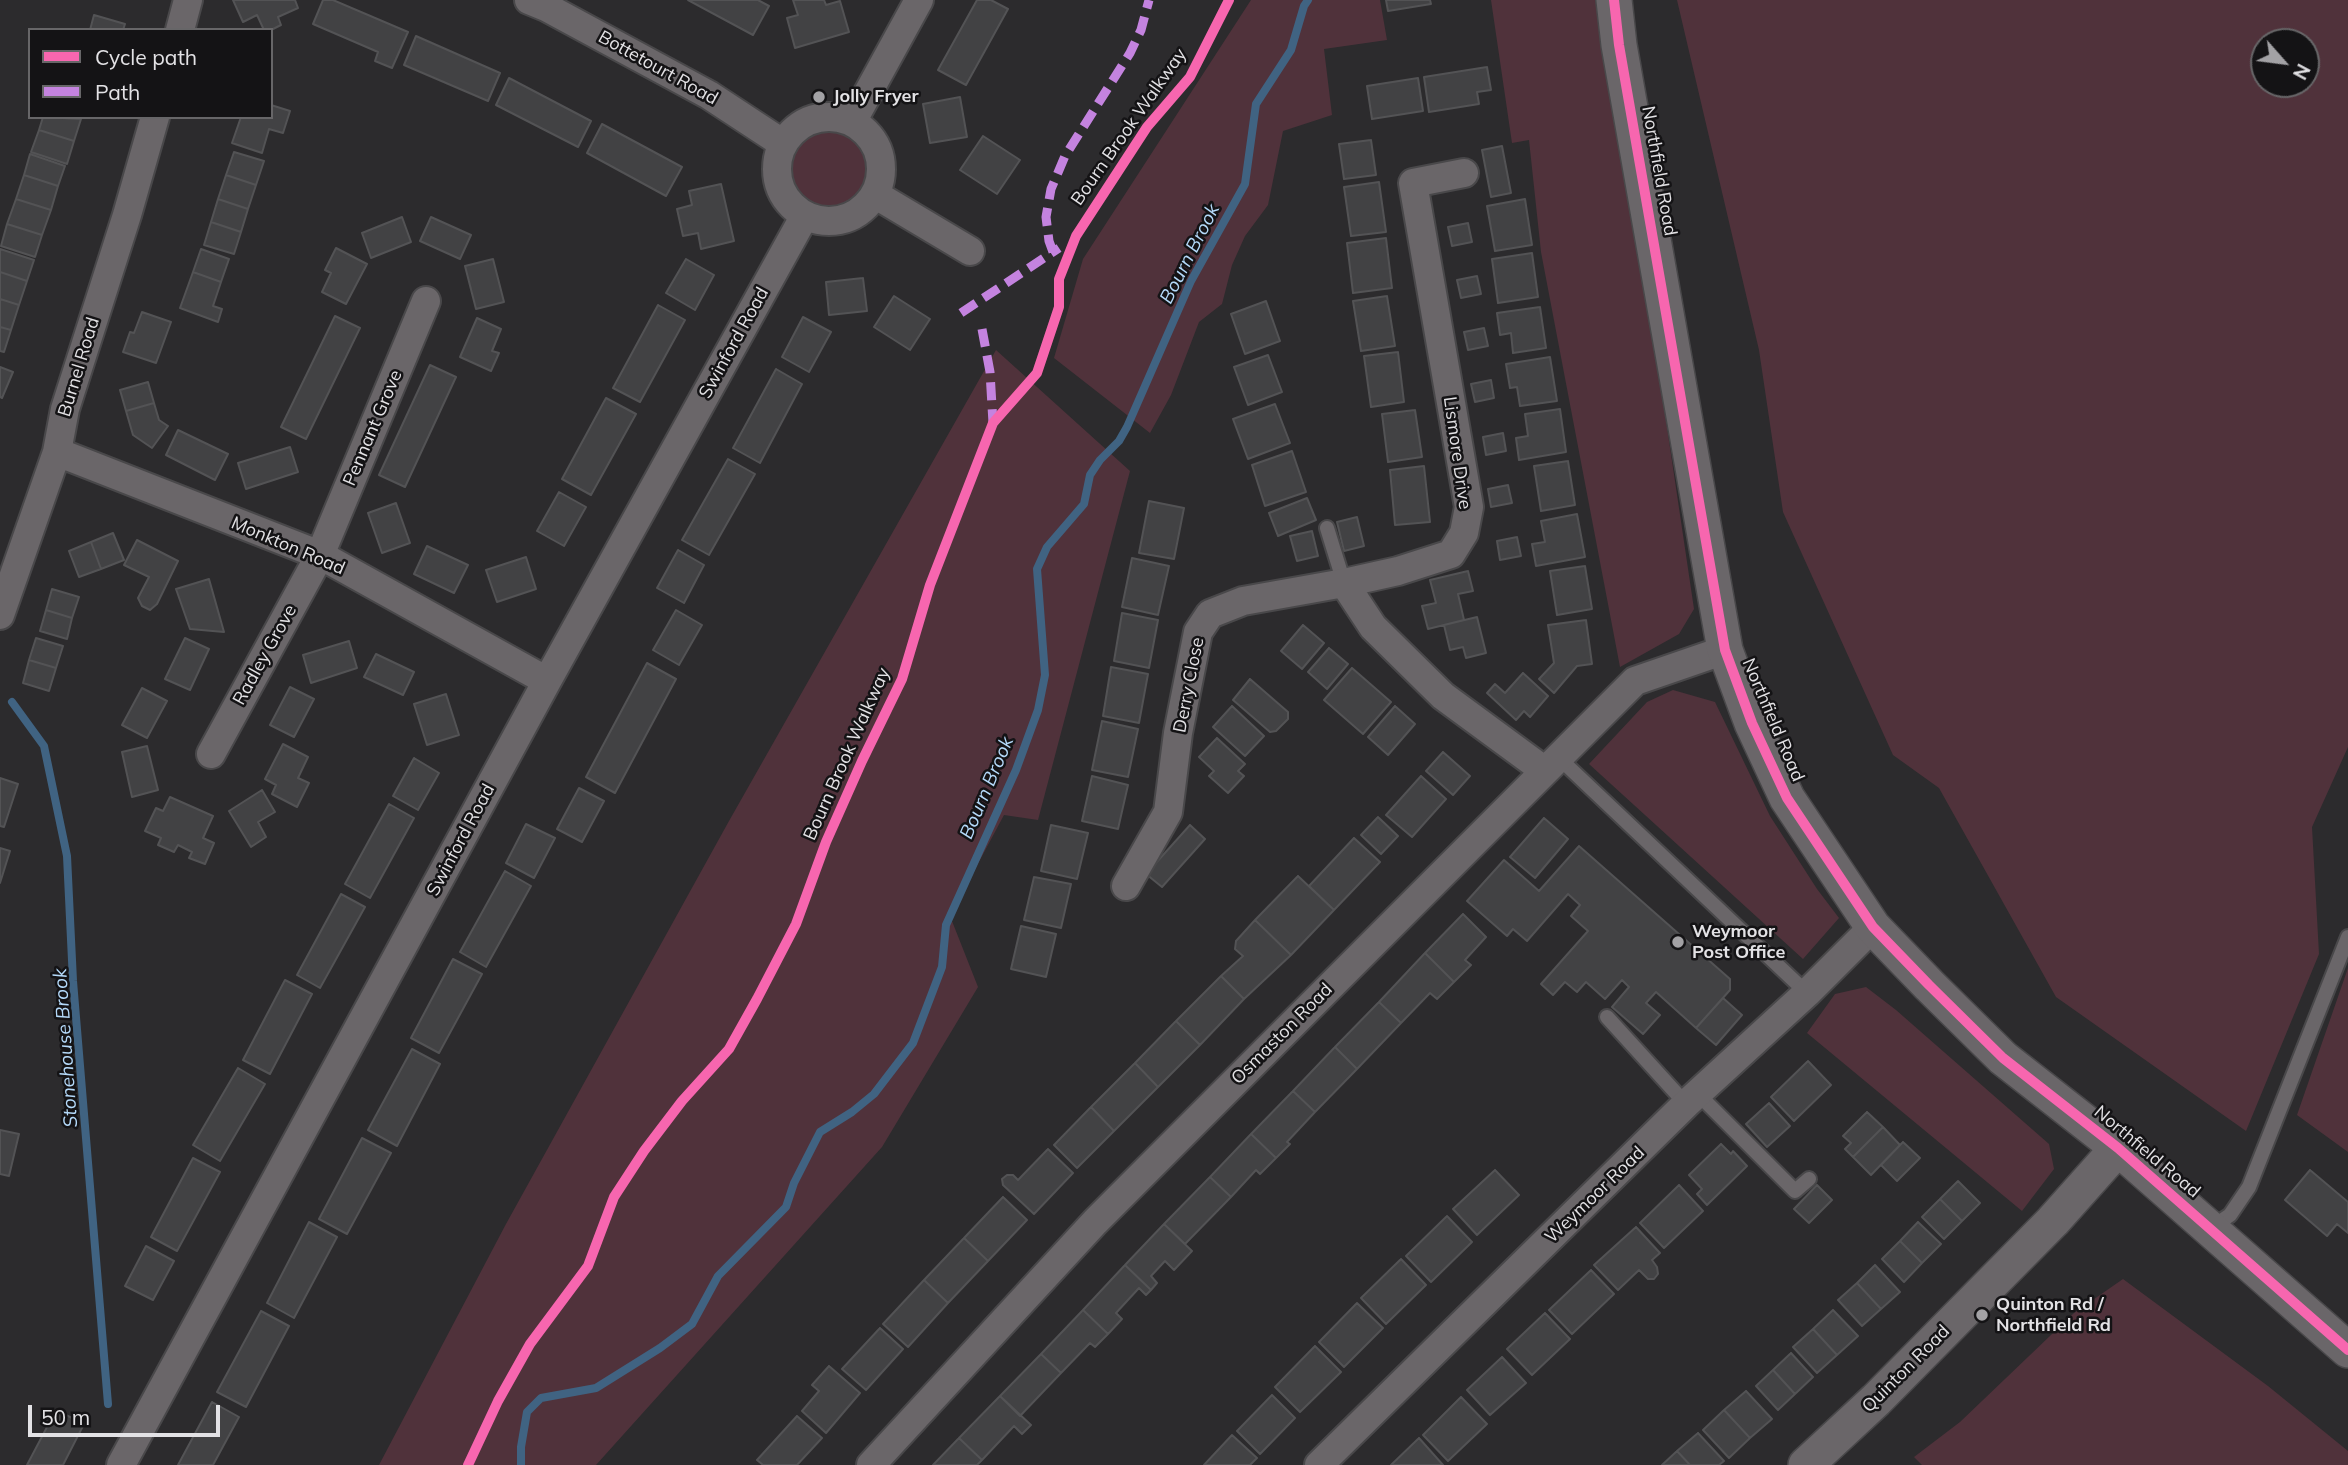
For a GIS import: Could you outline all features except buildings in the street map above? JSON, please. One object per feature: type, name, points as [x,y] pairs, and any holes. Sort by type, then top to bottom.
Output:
[{"type":"street","points":[[181,28],[188,0]]},
{"type":"street","name":"Bottetourt Road","points":[[529,0],[709,96],[782,144]]},
{"type":"street","points":[[852,121],[919,0]]},
{"type":"street","name":"Northfield Road","points":[[1614,0],[1619,45],[1725,650],[1752,723],[1787,798],[1873,927],[1928,985],[2003,1058],[2118,1148],[2348,1350]]},
{"type":"street","points":[[818,117],[852,121],[876,144],[882,171],[876,195],[855,216],[834,222],[804,217],[780,190],[776,164],[782,144],[797,127],[818,117]]},
{"type":"street","name":"Burnel Road","points":[[0,615],[57,452],[65,409],[154,119]]},
{"type":"street","name":"Lismore Drive","points":[[1345,583],[1398,571],[1451,554],[1464,533],[1469,507],[1413,183],[1464,173]]},
{"type":"street","points":[[876,195],[971,251]]},
{"type":"street","name":"Swinford Road","points":[[121,1465],[547,681],[804,217]]},
{"type":"street","name":"Pennant Grove","points":[[320,555],[426,301]]},
{"type":"street","name":"Monkton Road","points":[[57,452],[320,555],[547,681]]},
{"type":"street","name":"Radley Grove","points":[[211,754],[320,555]]},
{"type":"street","points":[[1345,583],[1373,627],[1443,696],[1552,764]]},
{"type":"street","name":"Derry Close","points":[[1126,886],[1168,812],[1178,733],[1198,632],[1210,614],[1243,601],[1345,583]]},
{"type":"street","name":"Osmaston Road","points":[[871,1465],[1095,1222],[1635,681],[1725,650]]},
{"type":"street","name":"Weymoor Road","points":[[1320,1465],[1692,1099],[1807,993],[1873,927]]},
{"type":"street","name":"Quinton Road","points":[[1806,1465],[1876,1401],[2024,1251],[2118,1148]]},
{"type":"lane","points":[[1327,528],[1345,583]]},
{"type":"lane","points":[[1552,764],[1807,993]]},
{"type":"lane","points":[[2210,1228],[2230,1215],[2249,1187],[2348,937]]},
{"type":"lane","points":[[1607,1017],[1692,1099],[1795,1191],[1809,1179]]},
{"type":"shaded area","points":[[1251,0],[1380,0],[1387,40],[1324,49],[1332,115],[1283,131],[1268,205],[1245,236],[1232,265],[1222,304],[1199,322],[1171,395],[1150,433],[1054,358],[1083,259]]},
{"type":"shaded area","points":[[1491,0],[1599,0],[1642,259],[1694,609],[1679,634],[1620,667],[1541,252],[1529,140],[1512,143]]},
{"type":"shaded area","points":[[1677,0],[2348,0],[2348,747],[2312,827],[2319,954],[2246,1131],[2056,997],[1939,788],[1893,755],[1783,512],[1759,350]]},
{"type":"shaded area","points":[[829,119],[857,127],[871,141],[879,169],[871,197],[857,211],[829,219],[801,211],[787,197],[779,169],[787,141],[801,127]]},
{"type":"shaded area","points":[[996,350],[1130,471],[1038,820],[1004,815],[950,916],[978,987],[882,1147],[596,1465],[379,1465],[506,1224],[729,821]]},
{"type":"shaded area","points":[[1673,690],[1715,702],[1770,816],[1839,918],[1803,959],[1589,764],[1647,702]]},
{"type":"shaded area","points":[[2348,968],[2348,1152],[2297,1115]]},
{"type":"shaded area","points":[[1866,987],[2049,1144],[2054,1169],[2022,1211],[1807,1033],[1835,994]]},
{"type":"shaded area","points":[[2123,1279],[2268,1386],[2348,1451],[2348,1465],[1922,1465],[1914,1457],[1960,1422],[2074,1313]]},
{"type":"waterway","name":"Bourn Brook","points":[[521,1465],[527,1412],[541,1398],[596,1388],[660,1348],[692,1324],[718,1276],[786,1207],[794,1183],[820,1132],[874,1094],[913,1043],[942,967],[946,925],[1016,770],[1038,710],[1045,675],[1037,569],[1047,547],[1084,504],[1090,475],[1100,460],[1119,441],[1127,427],[1191,281],[1245,184],[1256,104],[1291,50],[1308,0]]},
{"type":"waterway","name":"Stonehouse Brook","points":[[12,702],[44,746],[67,856],[73,981],[108,1404]]},
{"type":"marked path","points":[[1053,252],[1046,217],[1051,189],[1065,156],[1130,53],[1141,30],[1149,0]]},
{"type":"marked path","points":[[961,313],[1059,248]]},
{"type":"marked path","points":[[982,329],[990,372],[993,423]]},
{"type":"cycle path","name":"Bourn Brook Walkway","points":[[468,1465],[498,1401],[530,1344],[588,1266],[614,1197],[644,1151],[682,1101],[729,1049],[796,924],[826,842],[902,679],[930,585],[993,423],[1037,373],[1059,307],[1059,279],[1076,236],[1147,127],[1190,77],[1229,0]]},
{"type":"cycle path","points":[[1614,0],[1619,45],[1725,650],[1752,723],[1787,798],[1873,927],[2003,1058],[2118,1148],[2348,1350]]},
{"type":"place","name":"Jolly Fryer","points":[[819,97]]},
{"type":"place","name":"Weymoor Post Office","points":[[1678,942]]},
{"type":"place","name":"Quinton Rd / Northfield Rd","points":[[1982,1315]]}]
